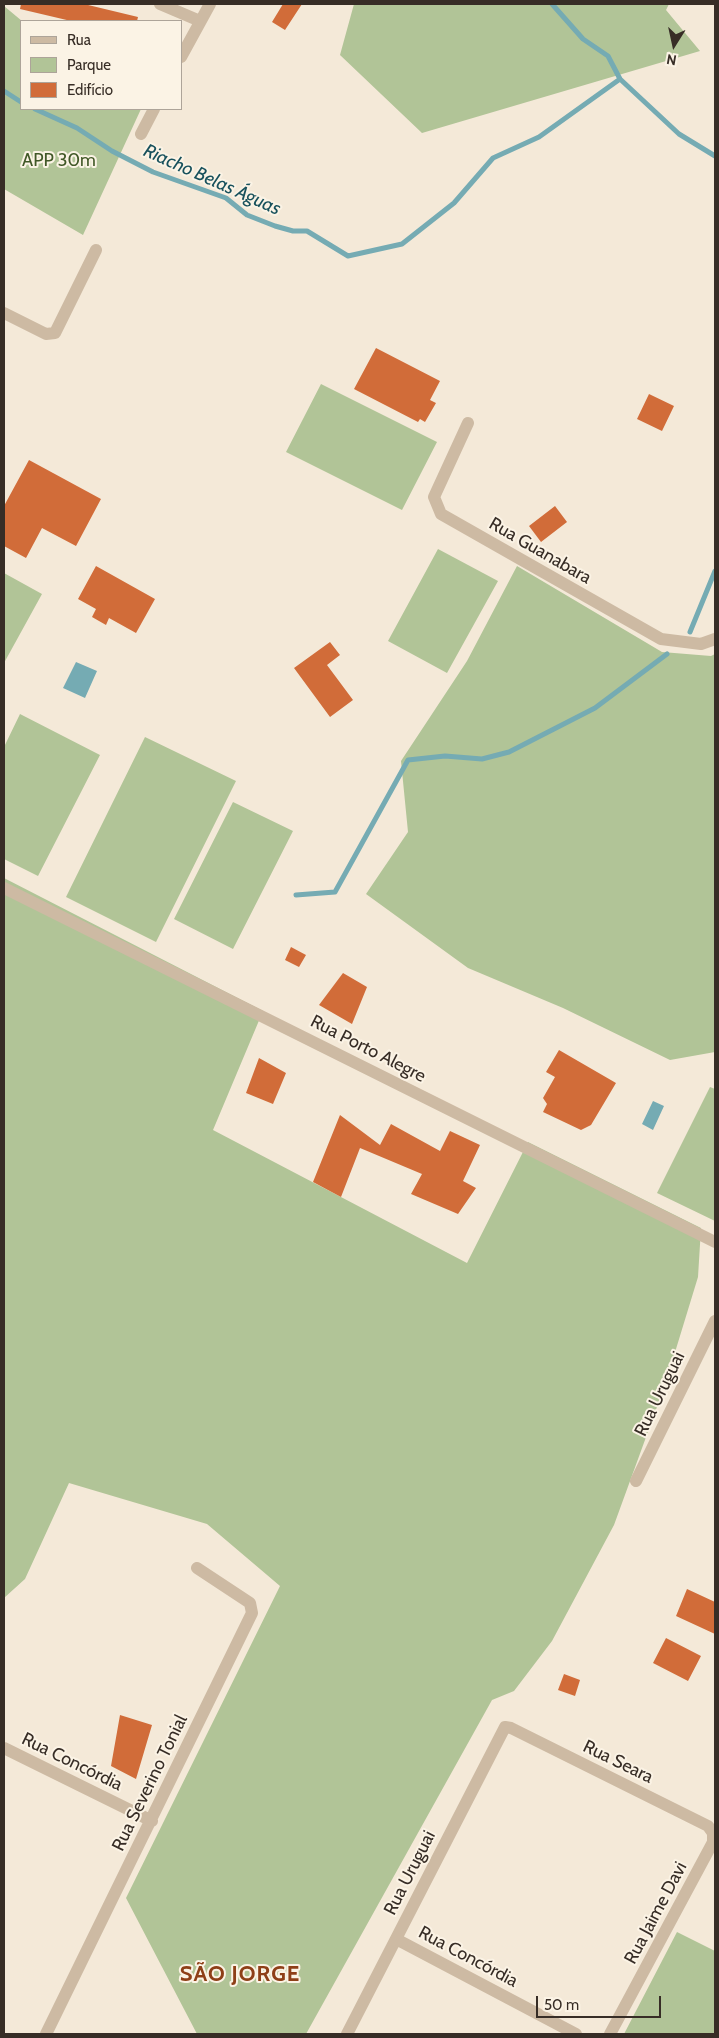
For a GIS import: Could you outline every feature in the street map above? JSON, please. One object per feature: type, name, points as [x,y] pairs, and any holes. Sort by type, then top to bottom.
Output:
[{"type":"street","points":[[160,4],[200,21]]},
{"type":"street","points":[[182,55],[210,4]]},
{"type":"street","points":[[141,134],[153,110]]},
{"type":"street","points":[[4,313],[46,334],[55,333],[96,250]]},
{"type":"street","name":"Rua Guanabara","points":[[468,423],[434,497],[441,514],[661,639],[701,644],[715,639]]},
{"type":"street","name":"Rua Porto Alegre","points":[[4,888],[715,1242]]},
{"type":"street","name":"Rua Uruguai","points":[[636,1481],[715,1321]]},
{"type":"street","name":"Rua Severino Tonial","points":[[46,2034],[152,1821],[252,1613],[250,1603],[197,1568]]},
{"type":"street","name":"Rua Uruguai","points":[[347,2034],[505,1728]]},
{"type":"street","name":"Rua Seara","points":[[505,1728],[511,1728],[708,1826],[713,1833]]},
{"type":"street","name":"Rua Concórdia","points":[[4,1748],[152,1821]]},
{"type":"street","name":"Rua Jaime Davi","points":[[610,2034],[713,1842],[713,1833]]},
{"type":"street","name":"Rua Concórdia","points":[[396,1939],[576,2034]]},
{"type":"green space","points":[[354,4],[669,4],[666,10],[700,51],[422,133],[340,55]]},
{"type":"green space","name":"APP 30m","points":[[4,6],[21,20],[20,110],[141,110],[83,235],[4,189]]},
{"type":"green space","points":[[321,384],[437,442],[402,510],[286,452]]},
{"type":"green space","points":[[438,549],[498,581],[447,673],[388,641]]},
{"type":"green space","points":[[517,566],[662,652],[711,656],[715,654],[715,1052],[670,1060],[563,1008],[468,968],[366,894],[408,832],[401,761],[467,661]]},
{"type":"green space","points":[[4,573],[42,594],[4,663]]},
{"type":"green space","points":[[20,714],[100,755],[38,876],[4,859],[4,747]]},
{"type":"green space","points":[[145,737],[236,781],[156,942],[66,897]]},
{"type":"green space","points":[[233,802],[293,831],[233,949],[174,919]]},
{"type":"green space","points":[[4,878],[263,1011],[213,1130],[467,1263],[528,1142],[701,1228],[698,1277],[665,1385],[614,1525],[552,1641],[514,1691],[492,1700],[306,2034],[197,2034],[126,1898],[280,1586],[207,1524],[69,1483],[25,1579],[4,1598]]},
{"type":"green space","points":[[710,1087],[715,1089],[715,1221],[657,1193]]},
{"type":"green space","points":[[677,1932],[715,1951],[715,2034],[624,2034]]},
{"type":"water","points":[[76,662],[97,671],[85,698],[63,688]]},
{"type":"water","points":[[653,1101],[664,1106],[653,1130],[642,1124]]},
{"type":"building","points":[[21,4],[84,4],[138,17],[137,20],[67,20],[20,9]]},
{"type":"building","points":[[283,4],[302,4],[285,30],[272,22]]},
{"type":"building","points":[[376,348],[440,381],[430,400],[436,403],[425,422],[420,419],[418,422],[354,389]]},
{"type":"building","points":[[649,394],[674,406],[662,431],[637,419]]},
{"type":"building","points":[[29,460],[101,499],[76,546],[42,528],[26,558],[4,546],[4,506]]},
{"type":"building","points":[[555,506],[567,522],[541,542],[529,526]]},
{"type":"building","points":[[96,566],[155,599],[136,633],[109,618],[106,625],[92,617],[96,609],[78,599]]},
{"type":"building","points":[[330,642],[340,655],[327,665],[353,700],[330,717],[294,668]]},
{"type":"building","points":[[291,947],[306,955],[299,967],[285,960]]},
{"type":"building","points":[[343,973],[367,987],[352,1024],[319,1005]]},
{"type":"building","points":[[559,1050],[616,1083],[591,1125],[581,1130],[543,1112],[547,1104],[543,1098],[555,1077],[546,1072]]},
{"type":"building","points":[[259,1058],[286,1073],[273,1104],[246,1093]]},
{"type":"building","points":[[340,1115],[380,1145],[391,1124],[440,1151],[450,1131],[480,1145],[463,1181],[476,1188],[458,1214],[411,1194],[422,1174],[360,1148],[341,1197],[313,1182]]},
{"type":"building","points":[[687,1589],[715,1602],[715,1634],[676,1616]]},
{"type":"building","points":[[666,1638],[701,1656],[688,1681],[653,1663]]},
{"type":"building","points":[[564,1674],[580,1680],[575,1696],[558,1690]]},
{"type":"building","points":[[120,1715],[152,1725],[136,1779],[111,1766]]},
{"type":"waterway","points":[[552,4],[583,39],[608,56],[620,79]]},
{"type":"waterway","name":"Riacho Belas Águas","points":[[37,110],[77,128],[112,151],[153,172],[226,198],[247,215],[275,226],[293,231],[307,231],[348,256],[402,244],[454,203],[493,158],[539,137],[620,79],[679,134],[715,156]]},
{"type":"waterway","name":"Riacho Belas Águas","points":[[4,91],[20,101]]},
{"type":"waterway","points":[[690,632],[715,571]]},
{"type":"waterway","points":[[296,895],[335,892],[408,760],[445,756],[482,759],[509,752],[595,708],[667,654]]},
{"type":"district","name":"SÃO JORGE","points":[[240,1975]]}]
